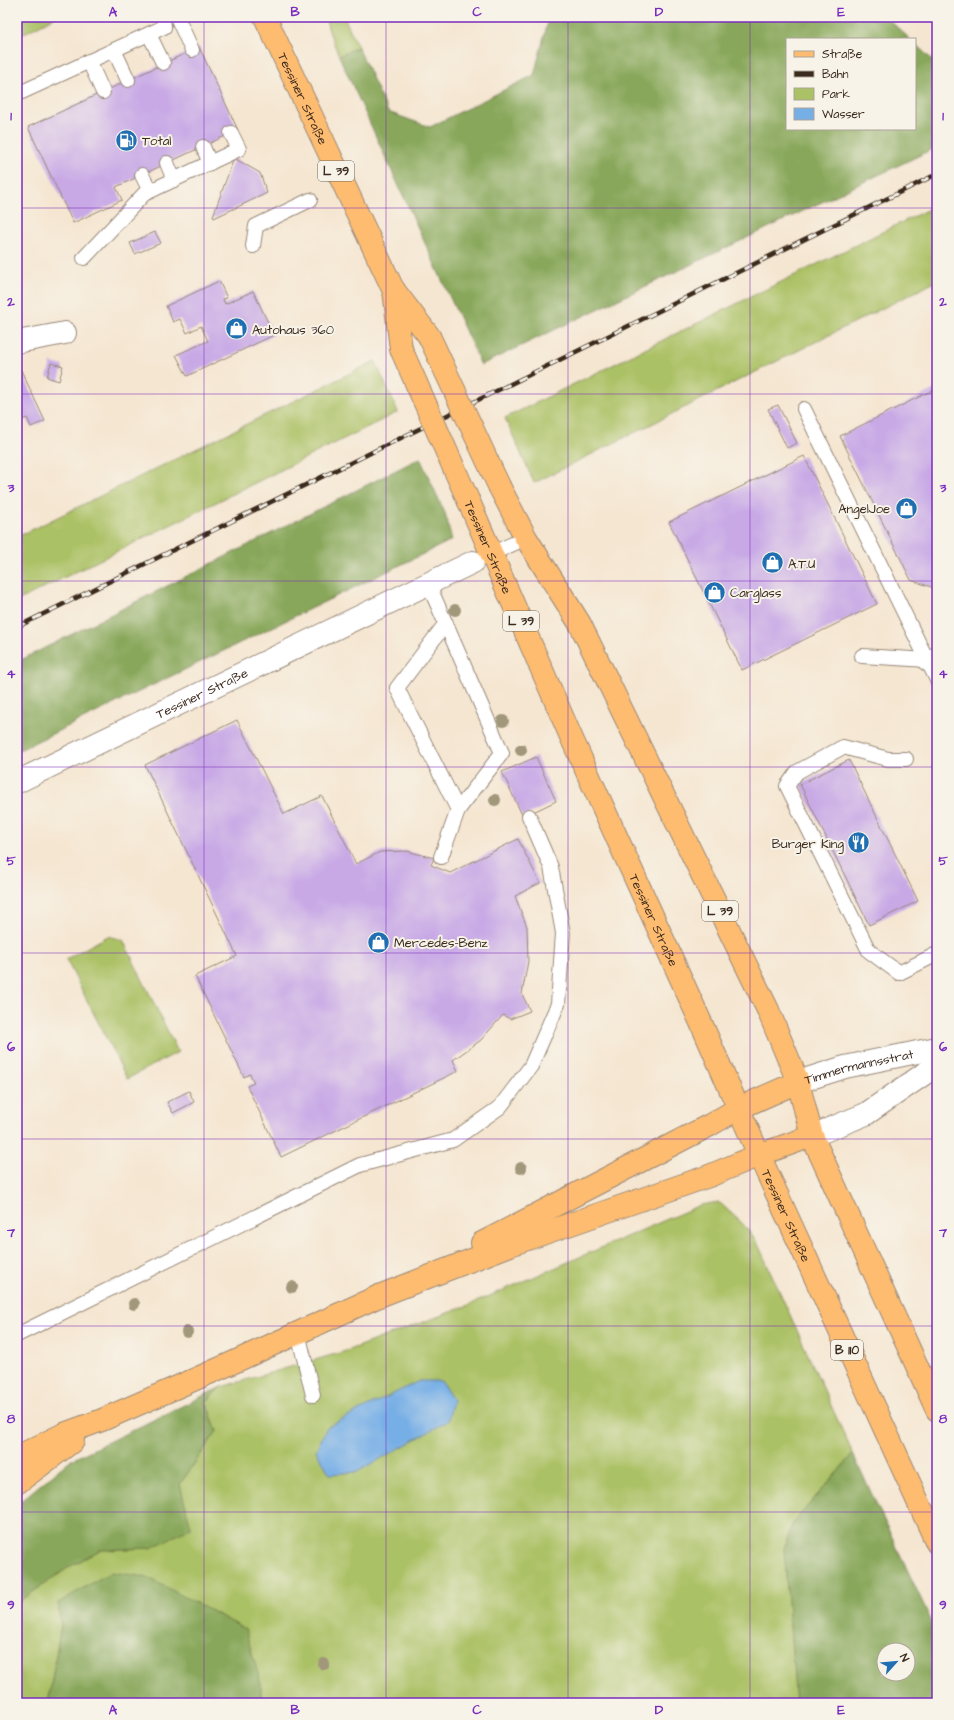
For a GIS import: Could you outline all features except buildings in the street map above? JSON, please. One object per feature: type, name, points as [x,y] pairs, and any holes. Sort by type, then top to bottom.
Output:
[{"type":"main road","name":"Tessiner Straße","points":[[265,17],[359,220],[393,289],[429,336],[500,488],[526,538],[580,624],[768,1010],[798,1082],[812,1136],[937,1407]]},
{"type":"main road","name":"Tessiner Straße","points":[[393,289],[401,349],[469,502],[482,558],[572,739],[759,1155],[937,1544]]},
{"type":"main road","name":"Timmermannsstrat","points":[[379,1296],[739,1108],[798,1082]]},
{"type":"main road","points":[[17,1457],[64,1434],[102,1420],[379,1296],[510,1245],[709,1176],[759,1155],[812,1136]]},
{"type":"main road","points":[[17,1483],[102,1420]]},
{"type":"street","points":[[17,342],[65,333]]},
{"type":"street","name":"Tessiner Straße","points":[[17,782],[482,558]]},
{"type":"street","name":"Timmermannsstrat","points":[[798,1082],[846,1067],[937,1048]]},
{"type":"street","name":"Timmermannsstrat","points":[[812,1136],[866,1114],[937,1065]]},
{"type":"lane","points":[[22,92],[164,27],[163,17]]},
{"type":"lane","points":[[177,17],[192,50]]},
{"type":"lane","points":[[149,34],[164,63]]},
{"type":"lane","points":[[114,50],[128,80]]},
{"type":"lane","points":[[89,62],[104,92]]},
{"type":"lane","points":[[84,258],[144,194],[238,149],[231,133]]},
{"type":"lane","points":[[203,147],[210,163]]},
{"type":"lane","points":[[167,163],[174,180]]},
{"type":"lane","points":[[142,175],[150,191]]},
{"type":"lane","points":[[253,246],[256,226],[310,200]]},
{"type":"lane","points":[[804,409],[934,657],[937,680]]},
{"type":"lane","points":[[482,558],[526,538]]},
{"type":"lane","points":[[428,583],[502,753],[458,810],[441,857]]},
{"type":"lane","points":[[446,624],[397,688],[458,810]]},
{"type":"lane","points":[[862,656],[934,657]]},
{"type":"lane","points":[[906,759],[888,759],[843,747],[797,772],[787,786],[869,950],[899,972],[937,954]]},
{"type":"lane","points":[[17,1335],[360,1165],[453,1140],[500,1107],[531,1066],[558,1004],[563,933],[551,867],[529,816]]},
{"type":"lane","points":[[298,1333],[313,1395]]},
{"type":"green space","points":[[17,17],[55,17],[17,37]]},
{"type":"green space","points":[[325,17],[344,17],[358,47],[339,56]]},
{"type":"green space","points":[[546,17],[886,17],[909,38],[786,38],[786,130],[916,130],[916,45],[937,64],[937,147],[481,365],[339,56],[358,47],[388,112],[430,127],[534,75],[548,21]]},
{"type":"green space","points":[[937,205],[937,281],[534,483],[505,418]]},
{"type":"green space","points":[[375,361],[398,412],[17,601],[17,537]]},
{"type":"green space","points":[[420,458],[445,513],[452,540],[17,751],[17,662]]},
{"type":"green space","points":[[108,936],[123,940],[178,1052],[127,1079],[66,959]]},
{"type":"green space","points":[[719,1202],[743,1224],[757,1242],[853,1454],[793,1523],[784,1549],[796,1703],[261,1703],[261,1684],[58,1603],[61,1626],[48,1703],[17,1703],[17,1606],[21,1600],[69,1567],[100,1550],[151,1548],[180,1484],[217,1431],[206,1402],[221,1387],[346,1351],[469,1305],[700,1205]]},
{"type":"green space","points":[[221,1387],[206,1402],[217,1431],[180,1484],[191,1528],[151,1548],[100,1550],[69,1567],[21,1600],[17,1606],[17,1504],[69,1461]]},
{"type":"green space","points":[[853,1454],[937,1633],[937,1703],[796,1703],[784,1549],[793,1523]]},
{"type":"green space","points":[[111,1572],[147,1577],[245,1629],[261,1684],[261,1703],[48,1703],[61,1626],[58,1603]]},
{"type":"water","points":[[419,1381],[441,1381],[453,1400],[448,1421],[357,1472],[330,1474],[316,1451],[327,1427]]},
{"type":"railway","points":[[17,627],[937,174]]},
{"type":"place","name":"Total","points":[[126,140]]},
{"type":"place","name":"Autohaus 360","points":[[237,329]]},
{"type":"place","name":"AngelJoe","points":[[906,508]]},
{"type":"place","name":"A.T.U","points":[[773,563]]},
{"type":"place","name":"Carglass","points":[[714,592]]},
{"type":"place","name":"Burger King","points":[[859,843]]},
{"type":"place","name":"Mercedes-Benz","points":[[379,942]]}]
